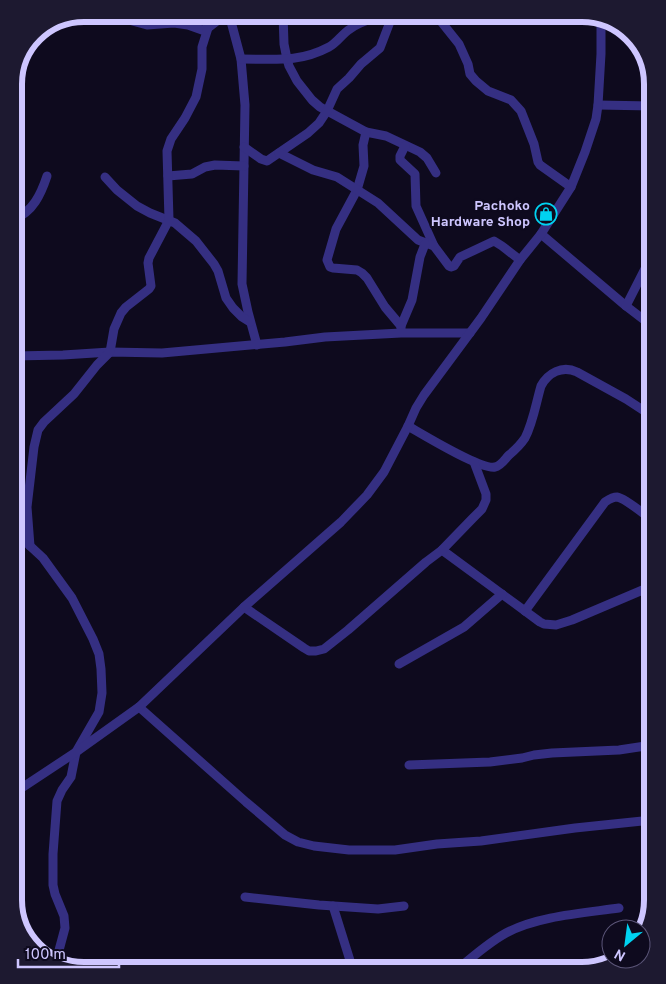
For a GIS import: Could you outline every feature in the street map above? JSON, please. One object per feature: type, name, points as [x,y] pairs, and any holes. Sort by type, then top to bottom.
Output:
[{"type":"street","points":[[140,23],[147,25],[174,23],[202,30],[215,23]]},
{"type":"street","points":[[230,23],[241,59],[245,105],[242,284],[257,344]]},
{"type":"street","points":[[283,23],[286,59],[305,92],[316,104],[366,132],[386,136],[425,155],[436,174]]},
{"type":"street","points":[[241,59],[286,59],[307,56],[330,46],[354,25],[360,23]]},
{"type":"street","points":[[244,146],[264,161],[267,161],[314,128],[323,118],[337,89],[358,66],[380,48],[390,23]]},
{"type":"street","points":[[442,23],[459,44],[468,64],[470,74],[476,81],[488,91],[511,100],[521,111],[540,165],[571,187]]},
{"type":"street","points":[[23,787],[139,707],[244,607],[341,522],[374,487],[384,472],[424,395],[470,333],[520,260],[541,234],[571,187],[593,130],[598,105],[601,26]]},
{"type":"street","points":[[30,546],[27,507],[34,447],[38,430],[74,394],[110,352],[114,329],[121,313],[151,286],[149,258],[169,220],[168,145],[196,97],[202,69],[202,46],[208,28]]},
{"type":"street","points":[[598,105],[644,106]]},
{"type":"street","points":[[366,132],[363,145],[364,166],[357,190],[336,229],[328,256],[328,264],[333,268],[357,270],[362,273],[401,329]]},
{"type":"street","points":[[406,146],[400,158],[415,174],[416,206],[430,245],[449,266],[454,266],[460,257],[494,241],[520,260]]},
{"type":"street","points":[[279,153],[313,170],[333,175],[378,203],[414,238],[430,245]]},
{"type":"street","points":[[168,176],[192,174],[208,166],[215,165],[244,166]]},
{"type":"street","points":[[23,215],[39,195],[47,176]]},
{"type":"street","points":[[106,177],[117,190],[137,206],[181,227],[196,241],[218,271],[226,298],[237,313],[250,322]]},
{"type":"street","points":[[541,234],[644,320]]},
{"type":"street","points":[[401,329],[411,304],[420,257],[430,245]]},
{"type":"street","points":[[626,306],[644,271]]},
{"type":"street","points":[[23,356],[110,352],[162,353],[401,329],[470,333]]},
{"type":"street","points":[[408,426],[474,462],[494,467],[504,461],[520,445],[528,430],[544,380],[562,369],[577,372],[644,411]]},
{"type":"street","points":[[244,607],[308,651],[324,649],[442,550],[485,504],[486,494],[474,462]]},
{"type":"street","points":[[525,611],[605,502],[610,498],[616,497],[624,500],[644,514]]},
{"type":"street","points":[[23,539],[47,563],[72,598],[93,639],[101,661],[101,706],[76,752],[71,777],[57,801],[53,885],[64,916],[65,928],[57,955]]},
{"type":"street","points":[[442,550],[544,624],[556,625],[590,614],[644,590]]},
{"type":"street","points":[[399,664],[464,627],[502,594]]},
{"type":"street","points":[[139,707],[285,835],[298,842],[314,846],[349,850],[395,850],[644,821]]},
{"type":"street","points":[[409,765],[490,762],[552,753],[619,750],[644,746]]},
{"type":"street","points":[[245,897],[378,909],[404,906]]},
{"type":"street","points":[[333,906],[350,962]]},
{"type":"street","points":[[467,962],[495,940],[519,927],[552,918],[619,908]]},
{"type":"place","name":"Pachoko Hardware Shop","points":[[546,214]]}]
